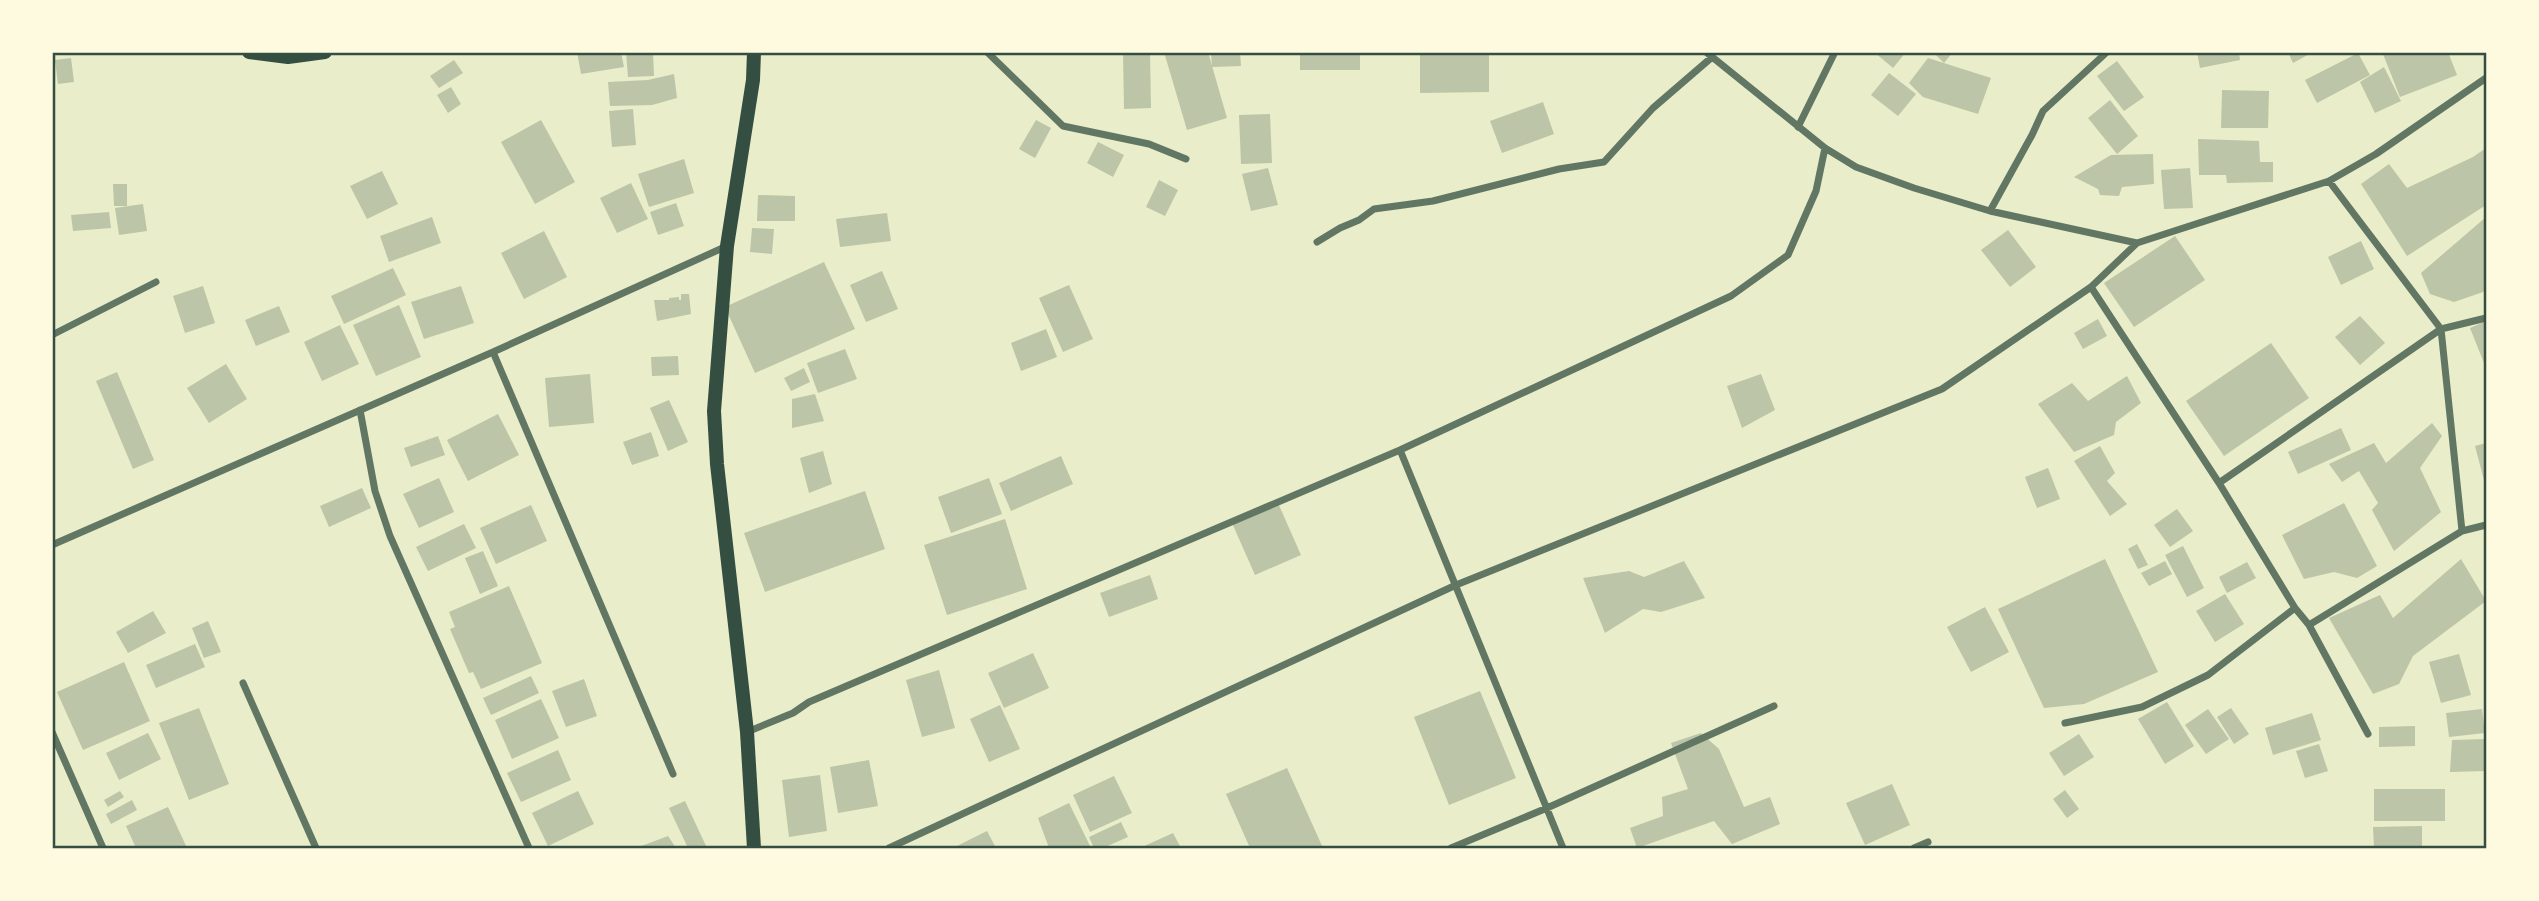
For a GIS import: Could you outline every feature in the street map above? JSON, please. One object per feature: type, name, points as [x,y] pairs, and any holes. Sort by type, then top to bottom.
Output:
[{"type":"main road","points":[[249,52],[288,57],[325,52]]},
{"type":"main road","points":[[754,52],[753,80],[727,246],[714,411],[717,464],[747,732],[754,849]]},
{"type":"street","points":[[987,52],[1063,126],[1149,144],[1186,159]]},
{"type":"street","points":[[1798,127],[1835,52]]},
{"type":"street","points":[[1990,211],[2043,111],[2107,52]]},
{"type":"street","points":[[1317,242],[1374,209],[1433,201],[1559,169],[1604,162],[1653,108],[1709,55],[1825,148],[1856,167],[1990,211],[2137,243]]},
{"type":"street","points":[[889,849],[1456,585],[1942,389],[2091,287],[2137,243],[2329,181],[2376,154],[2487,78]]},
{"type":"street","points":[[747,732],[793,713],[809,702],[1400,450],[1731,296],[1788,255],[1816,191],[1825,148]]},
{"type":"street","points":[[2329,181],[2441,329],[2462,531]]},
{"type":"street","points":[[52,545],[493,352],[727,246]]},
{"type":"street","points":[[52,335],[156,282]]},
{"type":"street","points":[[2091,287],[2220,482],[2295,608],[2309,625],[2368,734]]},
{"type":"street","points":[[2220,482],[2441,329],[2487,318]]},
{"type":"street","points":[[493,352],[673,774]]},
{"type":"street","points":[[360,410],[375,491],[390,536],[529,849]]},
{"type":"street","points":[[1400,450],[1563,849]]},
{"type":"street","points":[[2309,625],[2462,531],[2487,525]]},
{"type":"street","points":[[2065,723],[2142,707],[2208,675],[2295,608]]},
{"type":"street","points":[[243,683],[316,849]]},
{"type":"street","points":[[1451,849],[1774,706]]},
{"type":"street","points":[[52,732],[103,849]]},
{"type":"street","points":[[1914,849],[1928,842]]},
{"type":"building","points":[[577,52],[621,52],[624,67],[581,74]]},
{"type":"building","points":[[626,52],[653,52],[654,76],[628,77]]},
{"type":"building","points":[[1123,52],[1150,52],[1151,108],[1124,109]]},
{"type":"building","points":[[1164,52],[1208,52],[1227,118],[1187,130]]},
{"type":"building","points":[[1211,52],[1240,52],[1241,66],[1212,67]]},
{"type":"building","points":[[1300,52],[1360,52],[1360,70],[1300,70]]},
{"type":"building","points":[[1420,52],[1489,52],[1489,92],[1420,93]]},
{"type":"building","points":[[1874,52],[1906,52],[1893,68]]},
{"type":"building","points":[[1933,52],[1953,52],[1944,63]]},
{"type":"building","points":[[2197,52],[2239,52],[2240,60],[2200,68]]},
{"type":"building","points":[[2288,52],[2313,52],[2293,63]]},
{"type":"building","points":[[2448,52],[2457,75],[2400,97],[2383,54]]},
{"type":"building","points":[[2358,53],[2370,75],[2317,103],[2305,80]]},
{"type":"building","points":[[71,58],[74,82],[58,84],[55,60]]},
{"type":"building","points":[[1928,58],[1991,78],[1978,114],[1923,97],[1909,83]]},
{"type":"building","points":[[454,60],[463,73],[439,88],[430,76]]},
{"type":"building","points":[[2117,61],[2144,97],[2124,111],[2097,76]]},
{"type":"building","points":[[2384,67],[2401,101],[2375,113],[2360,82]]},
{"type":"building","points":[[1889,73],[1916,94],[1898,116],[1871,95]]},
{"type":"building","points":[[674,74],[677,98],[652,105],[610,106],[608,82],[648,80]]},
{"type":"building","points":[[451,87],[461,104],[448,113],[437,95]]},
{"type":"building","points":[[2222,90],[2269,91],[2268,128],[2221,128]]},
{"type":"building","points":[[2110,100],[2138,136],[2117,154],[2088,118]]},
{"type":"building","points":[[1543,102],[1554,134],[1502,153],[1490,121]]},
{"type":"building","points":[[633,109],[636,145],[612,147],[609,111]]},
{"type":"building","points":[[1270,114],[1272,163],[1241,164],[1239,115]]},
{"type":"building","points":[[541,120],[575,182],[535,204],[501,142]]},
{"type":"building","points":[[1036,120],[1051,128],[1035,158],[1019,149]]},
{"type":"building","points":[[2198,139],[2259,141],[2260,162],[2273,162],[2273,182],[2227,183],[2226,175],[2199,175]]},
{"type":"building","points":[[1098,142],[1124,155],[1113,177],[1087,163]]},
{"type":"building","points":[[2486,148],[2486,205],[2407,256],[2361,184],[2389,164],[2407,188],[2473,157]]},
{"type":"building","points":[[2153,154],[2154,184],[2122,187],[2119,196],[2100,195],[2098,189],[2074,177],[2111,155]]},
{"type":"building","points":[[684,159],[694,193],[649,207],[638,174]]},
{"type":"building","points":[[1268,168],[1278,205],[1251,211],[1242,174]]},
{"type":"building","points":[[2190,168],[2193,208],[2164,209],[2161,170]]},
{"type":"building","points":[[382,171],[398,204],[367,219],[350,186]]},
{"type":"building","points":[[1159,180],[1178,190],[1165,216],[1146,207]]},
{"type":"building","points":[[631,183],[648,219],[617,233],[600,198]]},
{"type":"building","points":[[113,184],[127,184],[127,206],[114,206]]},
{"type":"building","points":[[758,195],[795,196],[795,221],[757,221]]},
{"type":"building","points":[[676,203],[684,226],[658,235],[650,212]]},
{"type":"building","points":[[143,204],[147,231],[119,235],[115,208]]},
{"type":"building","points":[[109,212],[111,228],[73,231],[71,215]]},
{"type":"building","points":[[887,213],[891,241],[840,247],[836,219]]},
{"type":"building","points":[[432,217],[441,243],[389,262],[380,236]]},
{"type":"building","points":[[2486,217],[2486,291],[2454,302],[2430,294],[2421,273]]},
{"type":"building","points":[[752,228],[774,229],[772,254],[750,252]]},
{"type":"building","points":[[2008,230],[2036,267],[2010,287],[1981,250]]},
{"type":"building","points":[[544,231],[567,277],[524,299],[501,253]]},
{"type":"building","points":[[2175,236],[2205,280],[2134,327],[2104,283]]},
{"type":"building","points":[[2361,241],[2374,269],[2341,285],[2328,257]]},
{"type":"building","points":[[824,262],[855,329],[755,373],[725,307]]},
{"type":"building","points":[[393,268],[406,295],[344,324],[331,296]]},
{"type":"building","points":[[882,271],[898,309],[866,322],[850,285]]},
{"type":"building","points":[[1069,285],[1093,339],[1063,352],[1039,298]]},
{"type":"building","points":[[203,286],[215,323],[185,333],[173,296]]},
{"type":"building","points":[[461,286],[474,323],[424,339],[411,302]]},
{"type":"building","points":[[681,294],[689,294],[691,314],[657,321],[654,300],[679,297],[681,300]]},
{"type":"building","points":[[399,305],[421,357],[376,376],[353,325]]},
{"type":"building","points":[[279,306],[290,332],[256,346],[245,320]]},
{"type":"building","points":[[2360,316],[2385,343],[2360,365],[2335,337]]},
{"type":"building","points":[[2098,319],[2107,336],[2083,349],[2074,333]]},
{"type":"building","points":[[2486,321],[2486,363],[2484,363],[2470,328]]},
{"type":"building","points":[[340,325],[359,364],[322,381],[304,342]]},
{"type":"building","points":[[1046,329],[1057,357],[1021,371],[1011,343]]},
{"type":"building","points":[[2271,343],[2309,398],[2224,456],[2186,401]]},
{"type":"building","points":[[845,349],[857,379],[818,393],[807,363]]},
{"type":"building","points":[[678,356],[679,375],[652,376],[651,357]]},
{"type":"building","points":[[226,364],[247,399],[209,423],[187,388]]},
{"type":"building","points":[[804,368],[810,382],[791,391],[784,378]]},
{"type":"building","points":[[117,372],[154,460],[133,469],[96,381]]},
{"type":"building","points":[[590,374],[594,423],[549,427],[545,378]]},
{"type":"building","points":[[1761,374],[1775,410],[1742,428],[1727,386]]},
{"type":"building","points":[[2127,376],[2141,403],[2116,422],[2114,435],[2074,452],[2038,404],[2072,383],[2088,401]]},
{"type":"building","points":[[815,394],[824,421],[792,428],[792,399]]},
{"type":"building","points":[[669,400],[688,442],[668,451],[650,408]]},
{"type":"building","points":[[498,414],[519,455],[468,481],[447,440]]},
{"type":"building","points":[[2432,423],[2442,436],[2420,468],[2441,512],[2394,551],[2372,510],[2378,503],[2359,471],[2342,482],[2329,464],[2374,443],[2386,463]]},
{"type":"building","points":[[2341,428],[2351,450],[2298,474],[2288,452]]},
{"type":"building","points":[[651,432],[659,456],[632,465],[623,442]]},
{"type":"building","points":[[438,436],[445,455],[411,467],[404,448]]},
{"type":"building","points":[[2486,443],[2486,488],[2475,446]]},
{"type":"building","points":[[2100,446],[2115,473],[2107,481],[2127,504],[2110,516],[2074,461]]},
{"type":"building","points":[[823,451],[832,484],[809,493],[800,458]]},
{"type":"building","points":[[1061,456],[1073,484],[1011,511],[999,483]]},
{"type":"building","points":[[2048,468],[2060,499],[2037,508],[2025,477]]},
{"type":"building","points":[[439,478],[454,512],[419,528],[403,494]]},
{"type":"building","points":[[989,478],[1002,514],[951,533],[938,497]]},
{"type":"building","points":[[362,488],[371,508],[329,527],[320,506]]},
{"type":"building","points":[[865,491],[885,549],[765,592],[744,533]]},
{"type":"building","points":[[1278,503],[1301,555],[1255,575],[1232,523]]},
{"type":"building","points":[[2344,503],[2377,566],[2357,578],[2334,572],[2304,579],[2282,535]]},
{"type":"building","points":[[531,505],[547,541],[496,564],[480,528]]},
{"type":"building","points":[[2177,509],[2193,531],[2170,547],[2154,525]]},
{"type":"building","points":[[1005,519],[1027,589],[947,615],[924,545]]},
{"type":"building","points":[[464,524],[476,548],[428,571],[416,547]]},
{"type":"building","points":[[2137,544],[2148,565],[2138,569],[2128,549]]},
{"type":"building","points":[[2183,546],[2204,588],[2187,597],[2165,555]]},
{"type":"building","points":[[483,551],[498,586],[480,594],[465,558]]},
{"type":"building","points":[[2105,559],[2158,672],[2084,704],[2044,708],[1998,609]]},
{"type":"building","points":[[2461,559],[2486,601],[2413,656],[2399,684],[2373,694],[2329,618],[2380,595],[2393,618]]},
{"type":"building","points":[[1684,561],[1705,598],[1661,612],[1643,609],[1605,633],[1583,578],[1629,571],[1644,577]]},
{"type":"building","points":[[2165,561],[2172,574],[2149,586],[2141,573]]},
{"type":"building","points":[[2247,562],[2256,578],[2227,593],[2219,577]]},
{"type":"building","points":[[1150,575],[1158,599],[1109,617],[1100,593]]},
{"type":"building","points":[[509,586],[542,663],[481,689],[473,672],[469,673],[450,629],[455,627],[449,612]]},
{"type":"building","points":[[2225,594],[2244,624],[2215,642],[2196,611]]},
{"type":"building","points":[[1985,607],[2009,652],[1971,672],[1947,627]]},
{"type":"building","points":[[153,611],[166,633],[128,653],[116,632]]},
{"type":"building","points":[[208,621],[221,652],[204,658],[192,628]]},
{"type":"building","points":[[195,644],[205,667],[156,688],[146,665]]},
{"type":"building","points":[[1033,653],[1049,688],[1004,708],[988,673]]},
{"type":"building","points":[[2459,654],[2471,695],[2441,703],[2429,662]]},
{"type":"building","points":[[124,662],[150,721],[83,750],[57,692]]},
{"type":"building","points":[[939,670],[955,728],[922,737],[906,680]]},
{"type":"building","points":[[531,676],[539,693],[491,715],[483,698]]},
{"type":"building","points":[[584,679],[597,716],[566,727],[552,691]]},
{"type":"building","points":[[1480,691],[1516,778],[1449,805],[1414,717]]},
{"type":"building","points":[[541,699],[559,738],[512,759],[495,720]]},
{"type":"building","points":[[2167,702],[2194,746],[2165,764],[2138,719]]},
{"type":"building","points":[[1000,705],[1020,749],[989,762],[970,719]]},
{"type":"building","points":[[199,708],[229,784],[189,800],[159,723]]},
{"type":"building","points":[[2231,708],[2249,734],[2234,744],[2217,717]]},
{"type":"building","points":[[2208,709],[2229,739],[2206,754],[2185,725]]},
{"type":"building","points":[[2482,709],[2485,733],[2449,737],[2446,713]]},
{"type":"building","points":[[2312,713],[2321,740],[2273,755],[2265,728]]},
{"type":"building","points":[[2415,726],[2415,746],[2379,747],[2379,727]]},
{"type":"building","points":[[148,733],[161,759],[119,780],[106,753]]},
{"type":"building","points":[[1701,733],[1719,749],[1744,807],[1770,797],[1780,824],[1732,844],[1714,821],[1637,848],[1630,828],[1663,816],[1662,797],[1688,789],[1671,743]]},
{"type":"building","points":[[2079,734],[2094,757],[2064,776],[2049,753]]},
{"type":"building","points":[[2486,739],[2486,771],[2450,772],[2452,740]]},
{"type":"building","points":[[2319,744],[2328,771],[2305,778],[2296,751]]},
{"type":"building","points":[[558,750],[571,780],[521,802],[507,773]]},
{"type":"building","points":[[869,760],[878,806],[838,813],[830,767]]},
{"type":"building","points":[[1287,768],[1323,848],[1250,848],[1226,794]]},
{"type":"building","points":[[820,775],[827,831],[789,837],[782,780]]},
{"type":"building","points":[[1114,776],[1132,813],[1090,832],[1073,795]]},
{"type":"building","points":[[1892,784],[1910,825],[1865,845],[1846,803]]},
{"type":"building","points":[[2374,789],[2445,789],[2445,821],[2374,821]]},
{"type":"building","points":[[2065,790],[2079,809],[2067,818],[2053,799]]},
{"type":"building","points":[[120,791],[124,797],[108,807],[104,800]]},
{"type":"building","points":[[578,791],[594,824],[548,846],[532,813]]},
{"type":"building","points":[[132,800],[137,810],[111,824],[106,814]]},
{"type":"building","points":[[685,801],[707,848],[688,848],[669,808]]},
{"type":"building","points":[[1069,803],[1091,848],[1049,848],[1038,818]]},
{"type":"building","points":[[168,807],[187,848],[136,848],[126,826]]},
{"type":"building","points":[[1121,822],[1128,837],[1103,848],[1094,848],[1089,837]]},
{"type":"building","points":[[2422,826],[2422,848],[2374,848],[2373,827]]},
{"type":"building","points":[[987,831],[996,848],[958,848],[957,846]]},
{"type":"building","points":[[1173,833],[1181,848],[1140,848]]},
{"type":"building","points":[[668,836],[676,848],[636,848]]}]
